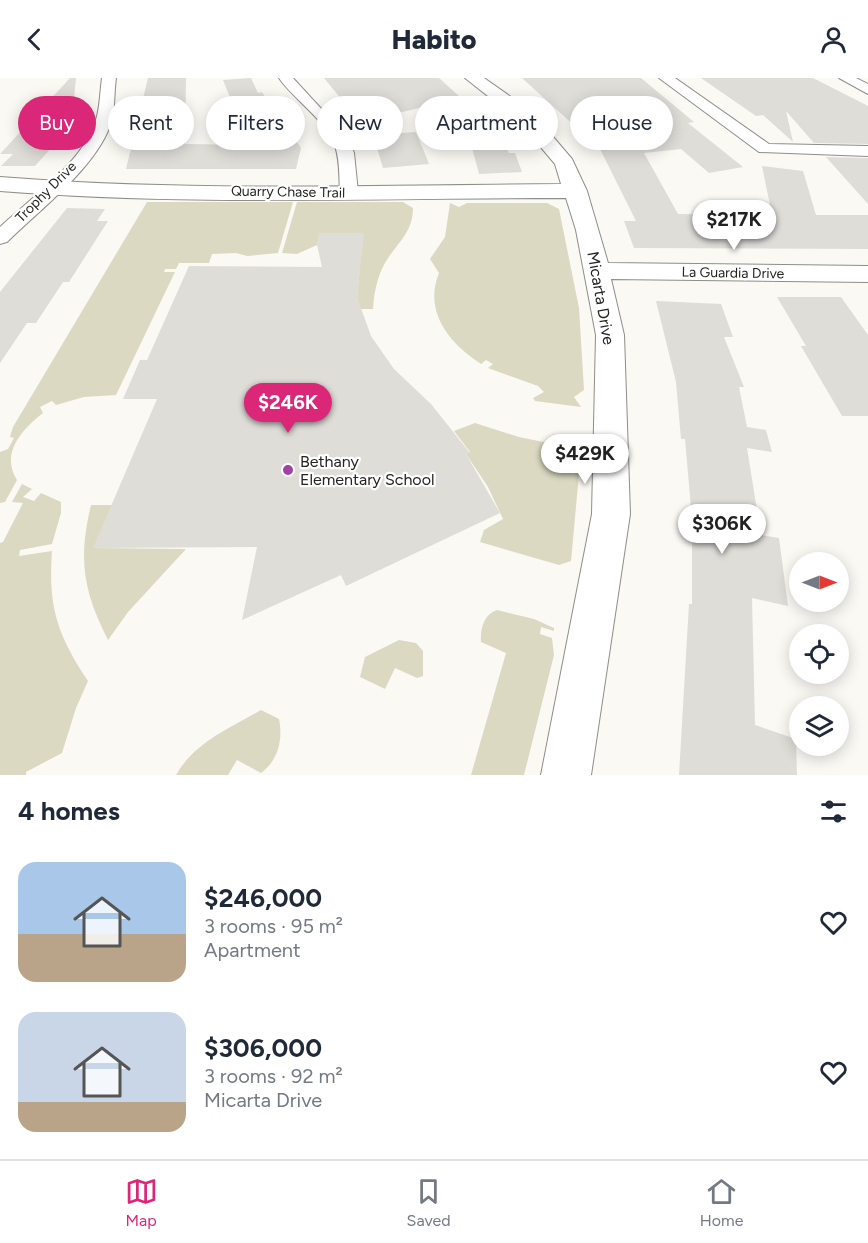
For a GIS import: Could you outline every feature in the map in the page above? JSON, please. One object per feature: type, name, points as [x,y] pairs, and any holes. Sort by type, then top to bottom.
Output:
[{"type":"street","name":"Trophy Drive","points":[[0,238],[91,145],[103,121],[109,78]]},
{"type":"street","points":[[286,78],[297,96],[338,133],[345,151],[349,192]]},
{"type":"street","name":"Micarta Drive","points":[[473,78],[524,115],[546,137],[565,163],[576,191],[599,271],[610,335],[611,514],[597,610],[566,775]]},
{"type":"street","points":[[666,78],[765,149],[868,151]]},
{"type":"street","points":[[846,78],[868,90]]},
{"type":"street","name":"Quarry Chase Trail","points":[[0,184],[50,188],[349,192],[576,191]]},
{"type":"street","name":"La Guardia Drive","points":[[599,271],[868,274]]},
{"type":"shaded area","points":[[147,202],[293,202],[278,253],[247,256],[236,253],[212,254],[209,263],[179,263],[176,269],[165,269],[164,272],[175,272],[116,395],[84,397],[56,405],[52,401],[40,407],[43,413],[21,434],[12,452],[12,470],[17,480],[5,502],[0,503],[0,452],[8,449],[14,438],[10,437],[13,427]]},
{"type":"shaded area","points":[[297,202],[403,202],[413,208],[408,229],[379,276],[373,309],[360,309],[357,297],[363,233],[320,233],[317,245],[297,254],[282,253]]},
{"type":"shaded area","points":[[450,203],[459,207],[467,203],[547,203],[559,209],[579,308],[584,390],[574,397],[581,407],[535,401],[533,398],[544,392],[538,386],[488,368],[493,364],[486,360],[481,364],[459,347],[442,326],[434,301],[439,273],[430,259],[445,237]]},
{"type":"shaded area","points":[[475,423],[519,437],[568,447],[580,463],[571,561],[559,565],[480,542],[484,530],[503,519],[488,487],[466,454],[470,452],[454,431]]},
{"type":"shaded area","points":[[22,484],[32,489],[23,497],[34,501],[41,493],[61,502],[61,513],[52,544],[20,550],[19,556],[52,551],[53,604],[57,619],[69,649],[88,681],[76,708],[62,753],[26,772],[26,775],[0,775],[0,543],[3,542],[23,503],[12,502]]},
{"type":"shaded area","points":[[91,505],[114,505],[94,548],[186,549],[128,612],[108,640],[93,606],[85,574],[85,542]]},
{"type":"shaded area","points":[[497,610],[534,619],[554,628],[554,631],[541,627],[540,634],[552,638],[554,655],[524,775],[471,775],[506,653],[481,642],[481,632],[486,618]]},
{"type":"shaded area","points":[[399,640],[416,643],[423,651],[423,676],[417,678],[395,668],[385,689],[360,677],[365,657]]},
{"type":"shaded area","points":[[261,710],[279,719],[280,741],[272,762],[261,773],[237,760],[228,775],[176,775],[203,745]]},
{"type":"building","points":[[70,78],[76,78],[74,96],[53,96]]},
{"type":"building","points":[[148,78],[186,78],[186,96],[144,96]]},
{"type":"building","points":[[251,78],[258,93],[262,92],[264,96],[230,96],[223,80]]},
{"type":"building","points":[[324,78],[439,78],[459,96],[415,96],[415,109],[403,112],[403,96],[339,96]]},
{"type":"building","points":[[522,78],[641,78],[663,96],[570,96],[570,122],[558,111],[558,96],[542,96]]},
{"type":"building","points":[[701,78],[813,78],[868,106],[868,144],[814,143],[786,111],[793,142],[763,115],[756,116]]},
{"type":"building","points":[[673,105],[694,122],[688,123],[743,167],[709,173],[681,149],[673,150]]},
{"type":"building","points":[[415,132],[415,150],[423,150],[429,164],[383,168],[378,150],[403,150],[403,133]]},
{"type":"building","points":[[18,134],[18,150],[49,150],[35,166],[1,166],[13,154],[0,154]]},
{"type":"building","points":[[194,144],[206,144],[206,150],[301,150],[296,169],[126,169],[131,150],[194,150]]},
{"type":"building","points":[[473,150],[508,150],[509,153],[515,153],[522,172],[479,174]]},
{"type":"building","points":[[600,150],[672,150],[644,153],[678,214],[772,215],[762,166],[803,171],[816,215],[868,215],[868,249],[634,248],[624,221],[636,221]]},
{"type":"building","points":[[826,157],[868,158],[868,204]]},
{"type":"building","points":[[67,208],[105,209],[97,221],[108,221],[69,282],[63,282],[36,323],[27,323],[0,363],[0,292]]},
{"type":"building","points":[[319,233],[364,233],[357,297],[371,336],[394,369],[431,404],[470,453],[466,454],[500,513],[346,586],[341,575],[242,620],[257,547],[93,548],[157,399],[123,399],[140,360],[147,360],[189,266],[322,267],[317,245]]},
{"type":"building","points":[[777,297],[841,297],[868,335],[868,416],[842,416],[801,346],[806,346]]},
{"type":"building","points":[[656,301],[721,304],[733,337],[724,337],[744,387],[739,387],[747,427],[766,430],[772,452],[747,448],[761,535],[779,538],[788,606],[752,598],[755,725],[789,737],[789,756],[796,756],[797,775],[679,775],[689,604],[692,604],[692,519],[685,439],[681,439],[676,382]]},
{"type":"place","name":"Bethany Elementary School","points":[[288,470]]}]
